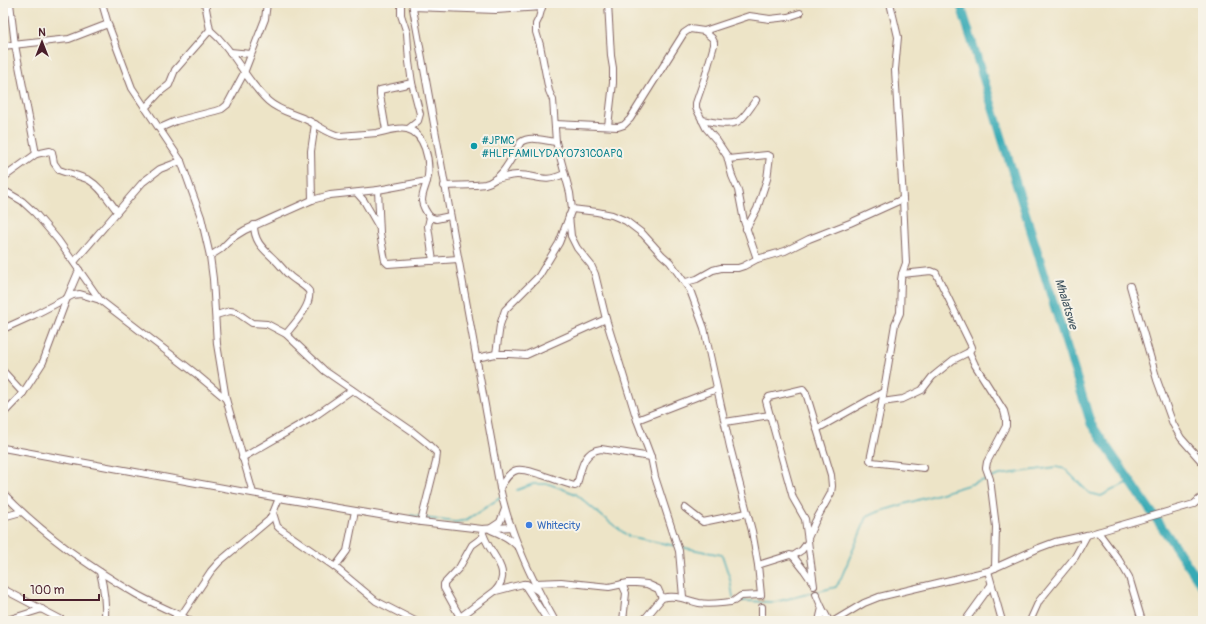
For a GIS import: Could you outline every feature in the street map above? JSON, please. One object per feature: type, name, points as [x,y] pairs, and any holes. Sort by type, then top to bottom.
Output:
[{"type":"street","points":[[10,3],[15,45],[36,154]]},
{"type":"street","points":[[102,3],[108,24],[132,88],[181,161],[201,216],[210,256],[216,315],[217,344],[226,399],[252,493]]},
{"type":"street","points":[[205,3],[210,30],[220,38],[250,82],[269,101],[280,109],[315,124],[333,135],[340,136],[400,128],[408,129],[418,136],[428,158],[428,176],[422,202],[430,217],[428,226],[434,261]]},
{"type":"street","points":[[160,128],[182,119],[222,109],[227,105],[244,73],[264,19],[266,3]]},
{"type":"street","points":[[401,3],[401,15],[407,33],[412,83],[420,114],[418,121],[408,129]]},
{"type":"street","points":[[608,3],[613,76],[608,126]]},
{"type":"street","points":[[890,3],[898,37],[895,70],[904,199],[906,263],[902,274],[900,313],[895,324],[870,462],[924,468]]},
{"type":"street","points":[[496,354],[500,325],[505,310],[539,276],[559,243],[572,209],[570,193],[556,142],[553,100],[549,91],[536,32],[536,24],[539,18],[541,5],[496,10],[412,5],[500,488],[505,508],[519,548],[539,592],[555,621]]},
{"type":"street","points":[[555,124],[618,127],[624,125],[630,119],[684,33],[690,29],[704,31],[749,16],[770,19],[788,17],[800,13]]},
{"type":"street","points":[[3,46],[69,39],[108,24]]},
{"type":"street","points":[[145,108],[161,91],[169,85],[175,70],[210,30]]},
{"type":"street","points":[[704,31],[712,38],[714,46],[696,103],[696,108],[706,128],[717,141],[728,159],[732,176],[738,190],[746,229],[757,259]]},
{"type":"street","points":[[230,52],[251,54]]},
{"type":"street","points":[[386,130],[380,90],[412,83]]},
{"type":"street","points":[[702,120],[719,123],[738,122],[756,100]]},
{"type":"street","points":[[312,200],[311,151],[315,124]]},
{"type":"street","points":[[495,180],[502,172],[521,142],[524,140],[528,139],[556,142]]},
{"type":"street","points":[[3,178],[36,154],[48,151],[52,152],[54,163],[59,170],[91,181],[103,193],[117,211]]},
{"type":"street","points":[[728,159],[767,155],[770,156],[767,179],[757,209],[746,229]]},
{"type":"street","points":[[74,262],[143,182],[160,169],[181,161]]},
{"type":"street","points":[[444,186],[485,184],[515,175],[547,180],[554,179],[564,174]]},
{"type":"street","points":[[210,256],[244,230],[312,200],[427,181]]},
{"type":"street","points":[[3,190],[22,201],[35,213],[58,240],[100,300],[195,373],[226,399]]},
{"type":"street","points":[[378,190],[380,228],[385,261],[388,264],[458,260]]},
{"type":"street","points":[[357,193],[364,201],[380,228]]},
{"type":"street","points":[[686,282],[697,279],[713,270],[721,268],[738,268],[757,259],[785,251],[809,239],[904,199]]},
{"type":"street","points":[[572,209],[612,215],[626,221],[643,234],[670,262],[686,282],[694,299],[704,328],[758,565],[761,596],[741,596],[731,602],[707,604],[699,603],[683,597],[671,596],[662,598],[642,621]]},
{"type":"street","points":[[430,217],[436,219],[450,216]]},
{"type":"street","points":[[569,216],[572,236],[577,248],[591,265],[595,274],[606,319],[679,551],[683,597]]},
{"type":"street","points":[[254,225],[254,235],[256,240],[291,277],[309,291],[309,300],[286,334]]},
{"type":"street","points":[[3,414],[23,393],[43,362],[79,270]]},
{"type":"street","points":[[882,402],[903,399],[922,390],[932,377],[942,368],[953,360],[969,352],[972,347],[936,273],[931,271],[902,274]]},
{"type":"street","points":[[1130,286],[1157,380],[1173,424],[1181,438],[1203,463]]},
{"type":"street","points":[[3,329],[73,295],[80,294],[100,300]]},
{"type":"street","points":[[216,315],[230,311],[236,312],[252,323],[267,324],[286,334],[325,372],[412,431],[437,453],[421,522]]},
{"type":"street","points":[[476,358],[496,354],[526,355],[606,319]]},
{"type":"street","points":[[969,352],[975,365],[1004,411],[1006,419],[1006,426],[987,462],[986,468],[990,479],[996,527],[995,568]]},
{"type":"street","points":[[3,371],[23,393]]},
{"type":"street","points":[[637,420],[717,389]]},
{"type":"street","points":[[242,458],[315,416],[352,390]]},
{"type":"street","points":[[758,565],[790,555],[793,556],[802,550],[808,540],[815,522],[831,493],[831,475],[806,393],[802,390],[767,399],[770,416],[793,498],[805,518],[808,540],[814,586],[793,556]]},
{"type":"street","points":[[817,429],[883,392]]},
{"type":"street","points":[[725,422],[770,416]]},
{"type":"street","points":[[3,448],[278,498],[421,522],[482,529],[511,526]]},
{"type":"street","points":[[500,488],[506,478],[516,470],[544,476],[575,486],[577,485],[584,459],[589,453],[595,450],[601,449],[650,457]]},
{"type":"street","points":[[3,493],[21,512],[56,541],[100,572],[137,595],[190,621]]},
{"type":"street","points":[[834,621],[864,603],[879,597],[988,571],[1055,542],[1098,532],[1194,504],[1203,496]]},
{"type":"street","points":[[173,621],[176,617],[181,616],[211,571],[219,562],[263,526],[273,513],[278,498]]},
{"type":"street","points":[[490,529],[500,522],[505,508]]},
{"type":"street","points":[[685,508],[701,522],[711,522],[747,513]]},
{"type":"street","points":[[335,567],[347,551],[355,511]]},
{"type":"street","points":[[3,517],[21,512]]},
{"type":"street","points":[[273,513],[277,526]]},
{"type":"street","points":[[263,526],[271,524],[277,526],[335,567],[376,601],[415,621]]},
{"type":"street","points":[[482,529],[483,537],[502,569],[503,578],[495,591],[458,619],[444,588],[444,584],[459,568],[472,545],[483,537]]},
{"type":"street","points":[[490,529],[508,537],[519,548]]},
{"type":"street","points":[[1098,532],[1122,564],[1129,577],[1142,621]]},
{"type":"street","points":[[1030,621],[1039,601],[1075,557],[1087,535]]},
{"type":"street","points":[[988,571],[1002,621]]},
{"type":"street","points":[[100,572],[106,608],[105,621]]},
{"type":"street","points":[[535,583],[561,582],[609,587],[636,583],[653,586],[658,589],[662,598]]},
{"type":"street","points":[[495,591],[524,584],[539,592]]},
{"type":"street","points":[[524,584],[548,621]]},
{"type":"street","points":[[622,584],[626,593],[623,621]]},
{"type":"street","points":[[965,621],[991,585]]},
{"type":"street","points":[[3,589],[64,621]]},
{"type":"street","points":[[816,594],[829,621]]},
{"type":"street","points":[[762,607],[762,621]]},
{"type":"street","points":[[819,621],[822,608]]},
{"type":"street","points":[[4,621],[42,609]]},
{"type":"waterway","name":"Mhalatswe","points":[[960,3],[1091,424],[1203,587]]},
{"type":"waterway","points":[[991,478],[1000,475],[1056,467],[1065,469],[1089,493],[1101,496],[1130,481]]},
{"type":"waterway","points":[[740,601],[775,602],[836,587],[867,517],[878,512],[988,479]]},
{"type":"waterway","points":[[517,490],[533,484],[549,484],[576,494],[628,536],[676,546]]},
{"type":"waterway","points":[[425,518],[456,522],[466,520],[500,498]]},
{"type":"waterway","points":[[411,515],[421,517]]},
{"type":"waterway","points":[[680,547],[722,555],[730,579],[733,597]]},
{"type":"tunnel","points":[[761,595],[762,607]]},
{"type":"place","name":"#JPMC #HLPFAMILYDAY0731COAPQ","points":[[474,146]]},
{"type":"place","name":"Whitecity","points":[[529,525]]}]
